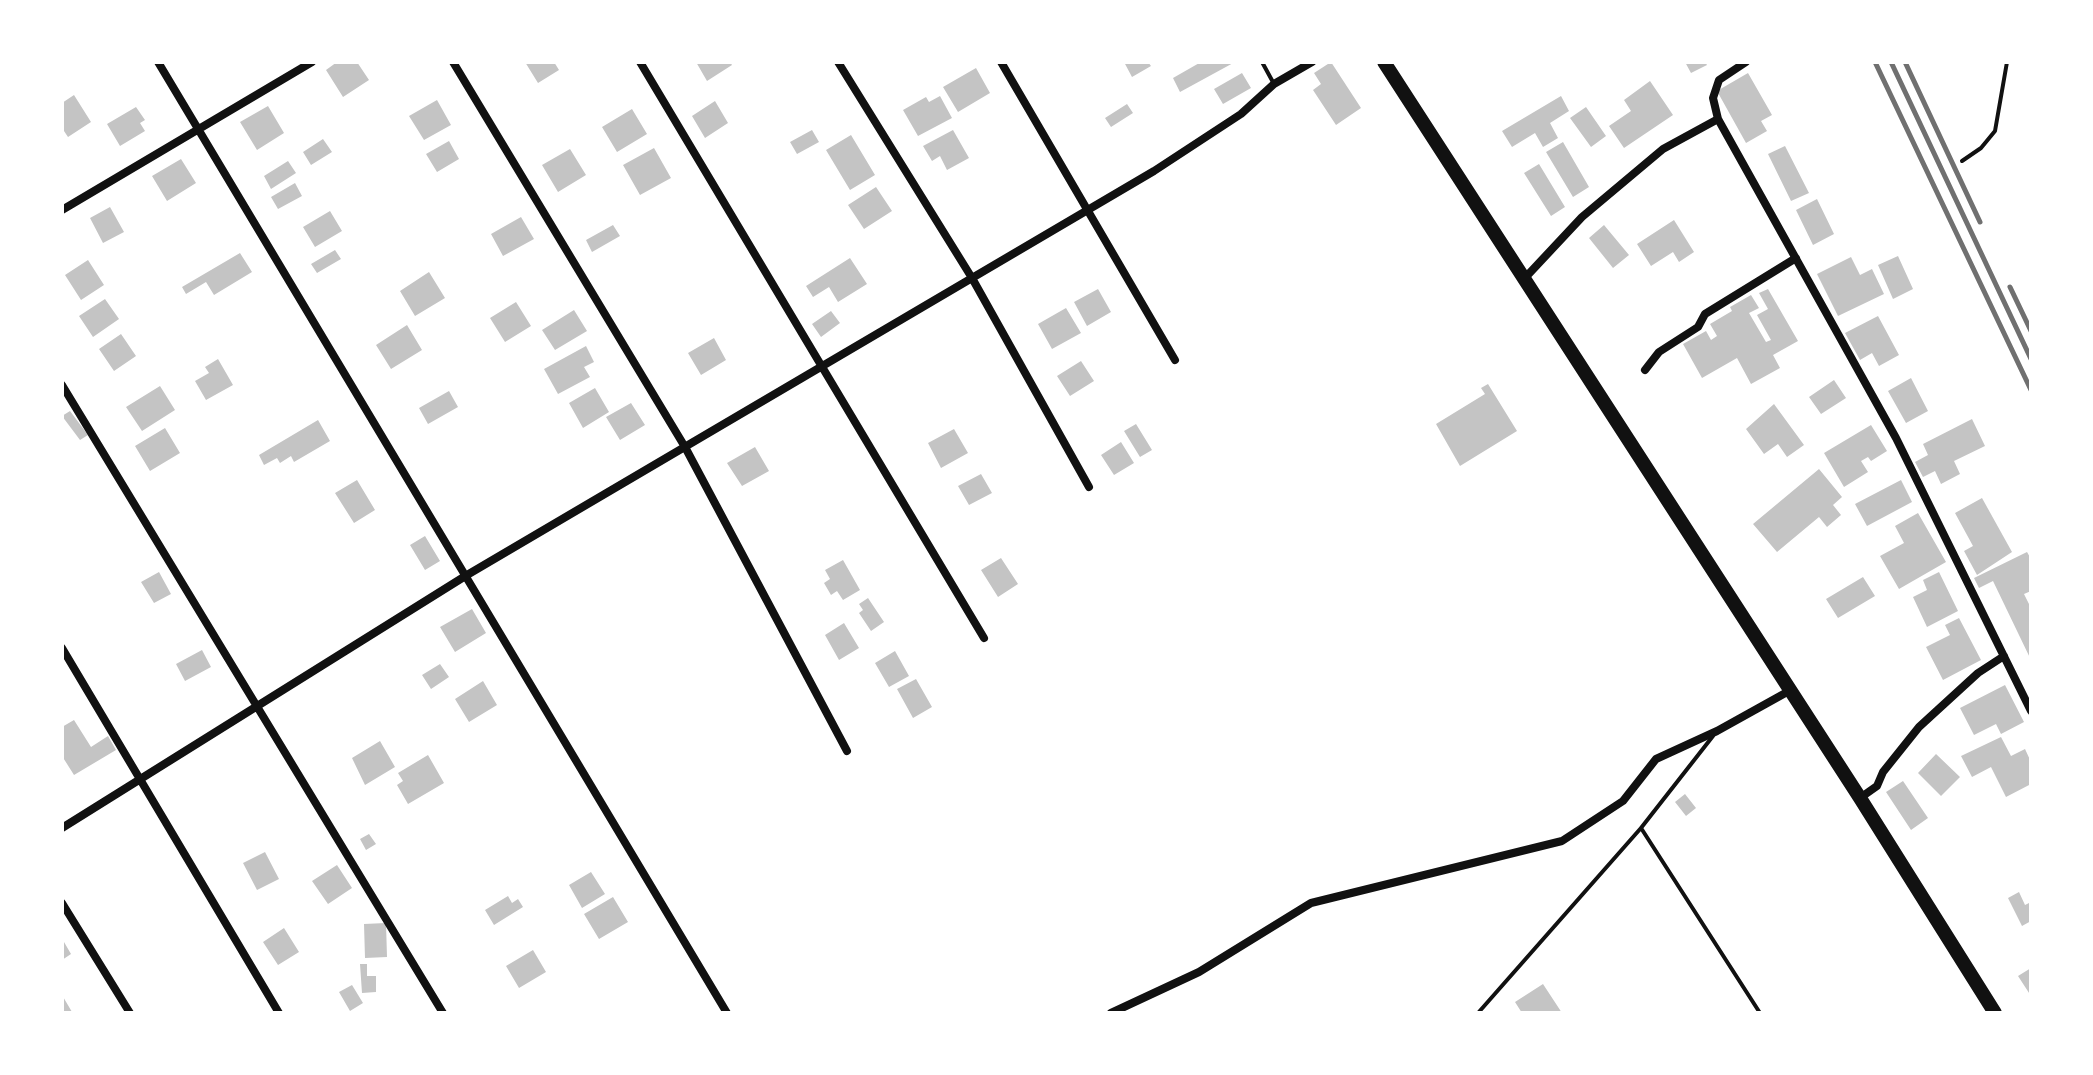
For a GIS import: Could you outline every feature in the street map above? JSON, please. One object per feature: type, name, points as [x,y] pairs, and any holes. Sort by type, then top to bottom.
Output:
[{"type":"main road","points":[[1384,62],[1860,798],[1995,1013]]},
{"type":"street","points":[[158,62],[727,1013]]},
{"type":"street","points":[[62,210],[312,62]]},
{"type":"street","points":[[453,62],[685,447],[847,751]]},
{"type":"street","points":[[640,62],[824,365],[984,638]]},
{"type":"street","points":[[838,62],[972,278],[1089,487]]},
{"type":"street","points":[[1001,62],[1175,360]]},
{"type":"street","points":[[62,828],[467,575],[1089,209],[1241,114],[1274,84],[1312,62]]},
{"type":"street","points":[[1746,62],[1719,80],[1713,98],[1718,119],[1896,438],[2031,711]]},
{"type":"street","points":[[1524,279],[1582,217],[1663,149],[1718,119]]},
{"type":"street","points":[[1645,370],[1659,352],[1698,327],[1705,314],[1796,258]]},
{"type":"street","points":[[62,385],[443,1013]]},
{"type":"street","points":[[62,648],[138,781],[279,1013]]},
{"type":"street","points":[[1860,798],[1877,786],[1883,772],[1929,717],[2004,656]]},
{"type":"street","points":[[1111,1013],[1199,972],[1311,903],[1562,841],[1623,801],[1656,759],[1717,731],[1789,691]]},
{"type":"street","points":[[62,903],[130,1013]]},
{"type":"lane","points":[[1262,62],[1274,84]]},
{"type":"lane","points":[[1962,161],[1981,148],[1995,131],[2007,62]]},
{"type":"lane","points":[[1478,1013],[1641,828],[1717,731]]},
{"type":"lane","points":[[1641,828],[1760,1013]]},
{"type":"building","points":[[337,62],[357,62],[369,80],[343,97],[326,70]]},
{"type":"building","points":[[525,62],[554,62],[559,70],[538,83]]},
{"type":"building","points":[[696,62],[730,62],[732,65],[707,81]]},
{"type":"building","points":[[1124,62],[1148,62],[1151,66],[1132,77]]},
{"type":"building","points":[[1201,62],[1235,62],[1180,92],[1173,78]]},
{"type":"building","points":[[1331,62],[1361,108],[1336,125],[1313,90],[1321,84],[1314,73]]},
{"type":"building","points":[[1685,62],[1705,62],[1707,65],[1691,73]]},
{"type":"building","points":[[976,68],[990,93],[958,112],[943,87]]},
{"type":"building","points":[[1242,73],[1251,88],[1223,104],[1214,89]]},
{"type":"building","points":[[1748,73],[1772,115],[1761,121],[1767,131],[1746,143],[1717,91]]},
{"type":"building","points":[[1650,81],[1673,115],[1624,148],[1609,126],[1631,111],[1624,100]]},
{"type":"building","points":[[74,95],[91,122],[68,137],[62,128],[62,103]]},
{"type":"building","points":[[940,96],[952,118],[918,136],[903,110],[926,97],[929,102]]},
{"type":"building","points":[[1561,96],[1569,111],[1550,123],[1558,138],[1543,147],[1535,133],[1512,147],[1502,131]]},
{"type":"building","points":[[437,100],[451,125],[424,140],[409,116]]},
{"type":"building","points":[[715,101],[728,123],[705,138],[692,116]]},
{"type":"building","points":[[1127,104],[1133,113],[1111,127],[1105,118]]},
{"type":"building","points":[[268,106],[284,133],[257,150],[240,122]]},
{"type":"building","points":[[136,107],[145,120],[140,123],[145,131],[120,146],[107,124]]},
{"type":"building","points":[[1586,107],[1606,136],[1591,147],[1570,118]]},
{"type":"building","points":[[632,109],[647,134],[617,152],[602,127]]},
{"type":"building","points":[[812,130],[819,142],[797,154],[790,142]]},
{"type":"building","points":[[953,130],[969,158],[947,170],[940,156],[932,161],[923,146]]},
{"type":"building","points":[[851,135],[875,175],[850,190],[826,150]]},
{"type":"building","points":[[323,139],[332,152],[311,165],[303,152]]},
{"type":"building","points":[[449,141],[459,159],[437,172],[426,154]]},
{"type":"building","points":[[1563,142],[1589,187],[1573,197],[1546,152]]},
{"type":"building","points":[[1785,146],[1809,193],[1791,201],[1768,154]]},
{"type":"building","points":[[654,148],[671,178],[640,195],[623,165]]},
{"type":"building","points":[[570,149],[586,175],[558,192],[542,165]]},
{"type":"building","points":[[181,159],[196,183],[167,201],[152,176]]},
{"type":"building","points":[[288,161],[296,173],[271,189],[264,176]]},
{"type":"building","points":[[1539,164],[1565,207],[1551,216],[1524,173]]},
{"type":"building","points":[[295,183],[302,196],[278,209],[271,197]]},
{"type":"building","points":[[876,187],[892,211],[864,229],[848,205]]},
{"type":"building","points":[[1817,199],[1834,234],[1813,245],[1796,210]]},
{"type":"building","points":[[110,207],[124,232],[103,243],[90,218]]},
{"type":"building","points":[[330,211],[342,231],[315,247],[303,227]]},
{"type":"building","points":[[521,217],[534,239],[503,256],[491,234]]},
{"type":"building","points":[[1674,220],[1694,252],[1679,262],[1673,252],[1651,266],[1637,244]]},
{"type":"building","points":[[613,225],[620,236],[592,252],[586,240]]},
{"type":"building","points":[[1604,225],[1629,255],[1613,268],[1589,238]]},
{"type":"building","points":[[335,250],[341,259],[317,273],[311,264]]},
{"type":"building","points":[[240,253],[252,272],[214,295],[206,282],[186,294],[182,287]]},
{"type":"building","points":[[1898,256],[1913,289],[1893,299],[1878,265]]},
{"type":"building","points":[[1851,257],[1860,275],[1872,269],[1884,294],[1838,316],[1817,274]]},
{"type":"building","points":[[850,258],[867,284],[838,302],[829,287],[813,297],[806,286]]},
{"type":"building","points":[[88,260],[104,285],[81,300],[65,275]]},
{"type":"building","points":[[429,272],[445,298],[415,316],[400,291]]},
{"type":"building","points":[[1098,289],[1111,312],[1087,326],[1074,302]]},
{"type":"building","points":[[1768,289],[1798,341],[1773,355],[1780,368],[1751,384],[1737,358],[1702,378],[1683,344],[1706,331],[1711,340],[1717,336],[1710,324],[1751,295],[1759,308],[1749,313],[1766,342],[1771,340],[1757,315],[1768,309],[1759,293]]},
{"type":"building","points":[[105,299],[119,319],[93,337],[79,316]]},
{"type":"building","points":[[516,302],[531,326],[505,342],[490,318]]},
{"type":"building","points":[[1066,308],[1081,333],[1052,349],[1038,324]]},
{"type":"building","points":[[574,310],[587,331],[555,350],[542,330]]},
{"type":"building","points":[[831,311],[840,323],[821,337],[812,324]]},
{"type":"building","points":[[1878,316],[1899,355],[1879,366],[1872,353],[1860,360],[1845,333]]},
{"type":"building","points":[[407,325],[422,350],[391,369],[376,345]]},
{"type":"building","points":[[121,334],[136,356],[114,371],[99,349]]},
{"type":"building","points":[[714,338],[726,360],[701,375],[688,353]]},
{"type":"building","points":[[586,346],[594,362],[584,367],[590,377],[558,394],[544,369]]},
{"type":"building","points":[[218,359],[233,385],[206,400],[195,381],[209,373],[205,367]]},
{"type":"building","points":[[1081,361],[1094,381],[1070,396],[1057,376]]},
{"type":"building","points":[[1911,378],[1928,411],[1906,423],[1888,391]]},
{"type":"building","points":[[1834,380],[1846,398],[1821,414],[1809,397]]},
{"type":"building","points":[[1488,384],[1517,431],[1460,466],[1436,424],[1485,394],[1481,388]]},
{"type":"building","points":[[160,386],[175,410],[142,431],[126,407]]},
{"type":"building","points":[[595,388],[609,412],[583,428],[569,403]]},
{"type":"building","points":[[449,391],[458,407],[428,424],[419,408]]},
{"type":"building","points":[[631,403],[645,425],[620,440],[606,417]]},
{"type":"building","points":[[1774,404],[1804,445],[1787,457],[1778,444],[1764,454],[1746,429]]},
{"type":"building","points":[[70,411],[88,435],[80,440],[62,416]]},
{"type":"building","points":[[1972,419],[1985,446],[1954,461],[1960,474],[1941,484],[1935,471],[1923,477],[1915,462],[1928,455],[1923,444]]},
{"type":"building","points":[[318,420],[330,441],[294,462],[291,456],[280,463],[277,458],[264,465],[259,455]]},
{"type":"building","points":[[1136,424],[1152,450],[1140,457],[1124,431]]},
{"type":"building","points":[[1871,425],[1887,451],[1871,461],[1868,457],[1861,461],[1868,472],[1844,487],[1824,453]]},
{"type":"building","points":[[165,428],[180,453],[150,471],[135,446]]},
{"type":"building","points":[[954,429],[968,453],[941,468],[928,443]]},
{"type":"building","points":[[1121,442],[1134,463],[1114,475],[1101,455]]},
{"type":"building","points":[[755,447],[769,471],[742,486],[727,463]]},
{"type":"building","points":[[1819,469],[1842,497],[1833,505],[1841,515],[1827,527],[1819,517],[1777,552],[1753,524]]},
{"type":"building","points":[[981,474],[992,493],[969,505],[958,486]]},
{"type":"building","points":[[357,480],[375,510],[354,523],[335,493]]},
{"type":"building","points":[[1901,480],[1912,502],[1867,526],[1855,504]]},
{"type":"building","points":[[1982,498],[2012,552],[1977,575],[1964,551],[1973,546],[1955,513]]},
{"type":"building","points":[[1918,513],[1946,562],[1899,589],[1880,556],[1904,543],[1895,526]]},
{"type":"building","points":[[425,536],[440,561],[425,570],[410,545]]},
{"type":"building","points":[[2027,552],[2031,559],[2031,591],[2024,594],[2031,608],[2031,660],[1993,581],[1979,588],[1974,578]]},
{"type":"building","points":[[1001,558],[1018,584],[998,597],[981,570]]},
{"type":"building","points":[[843,560],[860,590],[843,600],[837,591],[831,595],[824,583],[830,579],[825,570]]},
{"type":"building","points":[[159,572],[171,594],[154,603],[141,582]]},
{"type":"building","points":[[1939,572],[1958,611],[1927,627],[1913,597],[1927,590],[1923,580]]},
{"type":"building","points":[[1863,577],[1875,596],[1838,618],[1826,599]]},
{"type":"building","points":[[868,598],[884,622],[871,631],[859,613],[863,610],[859,604]]},
{"type":"building","points":[[472,609],[486,633],[455,652],[440,627]]},
{"type":"building","points":[[1959,618],[1981,660],[1943,680],[1926,647],[1950,635],[1945,625]]},
{"type":"building","points":[[844,623],[859,648],[839,660],[825,635]]},
{"type":"building","points":[[202,650],[211,667],[185,681],[176,664]]},
{"type":"building","points":[[895,651],[909,676],[889,687],[875,663]]},
{"type":"building","points":[[440,664],[449,677],[431,689],[422,675]]},
{"type":"building","points":[[916,679],[932,707],[913,718],[897,689]]},
{"type":"building","points":[[483,681],[497,705],[469,722],[455,699]]},
{"type":"building","points":[[2005,685],[2024,722],[2001,734],[1996,724],[1974,735],[1960,708]]},
{"type":"building","points":[[74,720],[91,747],[108,736],[116,750],[74,775],[62,756],[62,727]]},
{"type":"building","points":[[2001,737],[2011,756],[2025,749],[2031,762],[2031,784],[2006,797],[1991,767],[1972,777],[1961,756]]},
{"type":"building","points":[[380,741],[395,767],[365,785],[352,758]]},
{"type":"building","points":[[1936,754],[1960,777],[1941,796],[1918,773]]},
{"type":"building","points":[[428,755],[444,783],[408,804],[397,785],[403,781],[398,773]]},
{"type":"building","points":[[1903,781],[1928,818],[1911,830],[1886,792]]},
{"type":"building","points":[[1685,794],[1696,808],[1686,816],[1675,802]]},
{"type":"building","points":[[369,834],[376,844],[366,850],[360,839]]},
{"type":"building","points":[[265,852],[279,879],[257,890],[243,863]]},
{"type":"building","points":[[337,865],[352,888],[328,904],[312,881]]},
{"type":"building","points":[[591,872],[605,894],[582,908],[569,885]]},
{"type":"building","points":[[2019,892],[2025,905],[2031,902],[2031,921],[2022,926],[2008,898]]},
{"type":"building","points":[[508,896],[512,903],[518,899],[523,907],[494,925],[485,910]]},
{"type":"building","points":[[613,897],[628,922],[599,939],[584,914]]},
{"type":"building","points":[[386,923],[387,957],[365,958],[364,924]]},
{"type":"building","points":[[284,928],[299,952],[278,965],[263,942]]},
{"type":"building","points":[[62,943],[71,954],[62,960]]},
{"type":"building","points":[[533,950],[546,972],[519,988],[506,966]]},
{"type":"building","points":[[360,964],[367,964],[367,976],[376,976],[376,992],[362,993]]},
{"type":"building","points":[[2031,968],[2031,996],[2018,976]]},
{"type":"building","points":[[1543,984],[1562,1013],[1522,1013],[1515,1002]]},
{"type":"building","points":[[352,985],[363,1003],[350,1011],[339,992]]},
{"type":"building","points":[[62,995],[72,1012],[62,1013]]},
{"type":"railway","points":[[1875,62],[2031,390]]},
{"type":"railway","points":[[1891,62],[2031,359]]},
{"type":"railway","points":[[1905,62],[1980,222]]},
{"type":"railway","points":[[2010,287],[2031,331]]}]
